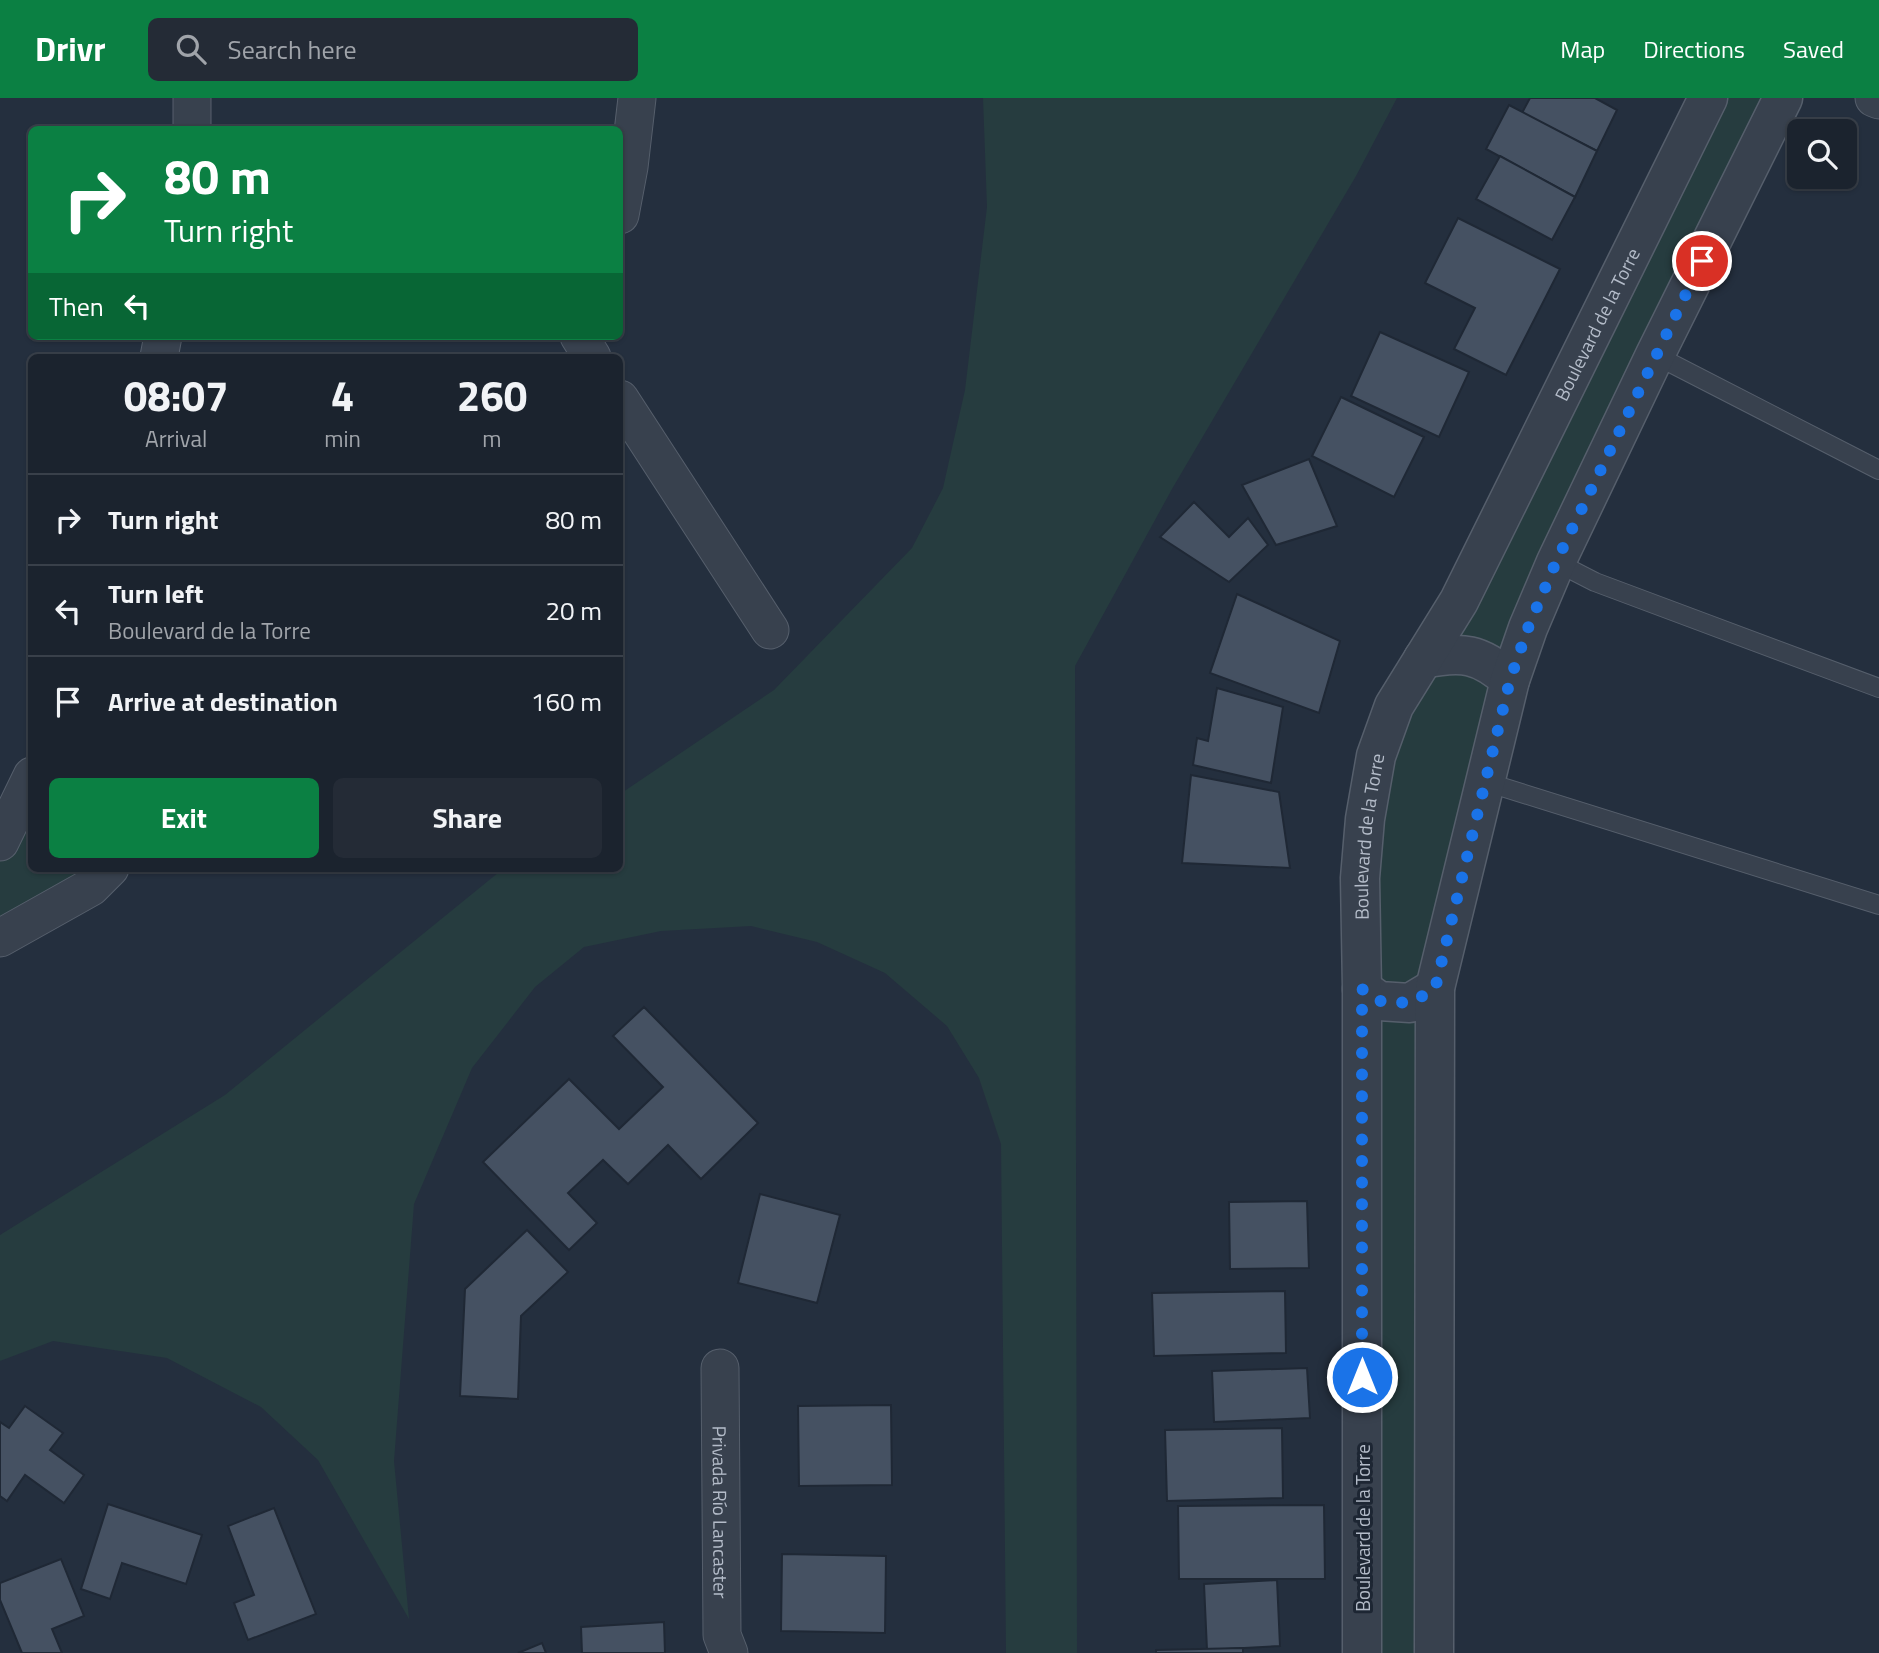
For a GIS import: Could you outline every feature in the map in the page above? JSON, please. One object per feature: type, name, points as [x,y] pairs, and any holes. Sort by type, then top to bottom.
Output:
[{"type":"street","points":[[192,98],[192,126]]},
{"type":"street","points":[[623,199],[637,98]]},
{"type":"street","name":"Boulevard de la Torre","points":[[1362,1653],[1360,878],[1365,819],[1376,757],[1394,706],[1459,601],[1708,98]]},
{"type":"street","points":[[1434,1653],[1435,989],[1510,680],[1528,628],[1556,562],[1655,355],[1783,98]]},
{"type":"street","points":[[623,404],[770,630]]},
{"type":"street","points":[[1423,659],[1447,654],[1468,655],[1493,664],[1510,680]]},
{"type":"street","points":[[0,842],[28,784]]},
{"type":"street","points":[[0,938],[91,887],[106,872]]},
{"type":"street","points":[[1362,989],[1379,1001],[1410,1003],[1435,989]]},
{"type":"street","name":"Privada Río Lancaster","points":[[720,1368],[722,1635],[729,1653]]},
{"type":"lane","points":[[1655,355],[1879,470]]},
{"type":"lane","points":[[1556,562],[1595,582],[1879,688]]},
{"type":"lane","points":[[1486,782],[1879,905]]},
{"type":"green space","points":[[983,98],[1397,98],[1356,176],[1172,489],[1075,666],[1077,1653],[1006,1653],[1001,1144],[979,1078],[947,1026],[885,973],[817,942],[751,926],[661,931],[584,947],[535,987],[472,1068],[414,1204],[394,1461],[409,1619],[318,1460],[261,1407],[167,1358],[53,1341],[0,1361],[0,1235],[225,1095],[499,872],[623,872],[623,792],[774,690],[912,548],[943,488],[965,390],[987,207]]},
{"type":"green space","points":[[1708,98],[1783,98],[1556,562],[1453,913],[1434,1653],[1362,1653],[1376,756]]},
{"type":"green space","points":[[28,782],[28,872],[104,872],[0,938],[0,842]]},
{"type":"building","points":[[1530,98],[1595,98],[1617,110],[1597,151],[1522,113]]},
{"type":"building","points":[[1509,105],[1597,151],[1575,197],[1486,149]]},
{"type":"building","points":[[1500,156],[1575,197],[1552,240],[1476,199]]},
{"type":"building","points":[[1458,218],[1560,269],[1506,375],[1454,349],[1475,308],[1425,283]]},
{"type":"building","points":[[1380,332],[1469,372],[1439,437],[1351,396]]},
{"type":"building","points":[[1341,397],[1424,437],[1394,497],[1312,456]]},
{"type":"building","points":[[1309,459],[1337,526],[1276,545],[1242,485]]},
{"type":"building","points":[[1194,502],[1229,537],[1248,518],[1268,545],[1229,582],[1160,537]]},
{"type":"building","points":[[1237,594],[1340,641],[1319,713],[1210,673]]},
{"type":"building","points":[[1217,688],[1283,707],[1271,783],[1193,765],[1197,738],[1208,741]]},
{"type":"building","points":[[1191,775],[1279,792],[1290,868],[1182,863]]},
{"type":"building","points":[[644,1007],[758,1123],[701,1179],[668,1145],[628,1184],[603,1160],[568,1193],[597,1223],[569,1250],[483,1162],[569,1079],[619,1129],[663,1087],[613,1036]]},
{"type":"building","points":[[760,1194],[840,1215],[817,1303],[738,1283]]},
{"type":"building","points":[[1307,1201],[1309,1268],[1230,1269],[1229,1202]]},
{"type":"building","points":[[527,1230],[568,1272],[521,1316],[518,1399],[460,1396],[465,1289]]},
{"type":"building","points":[[1285,1291],[1286,1353],[1154,1356],[1152,1293]]},
{"type":"building","points":[[1307,1368],[1310,1418],[1214,1422],[1212,1371]]},
{"type":"building","points":[[891,1405],[892,1485],[799,1486],[798,1406]]},
{"type":"building","points":[[25,1406],[63,1433],[50,1450],[84,1475],[64,1503],[25,1475],[7,1501],[0,1496],[0,1422],[9,1428]]},
{"type":"building","points":[[1282,1428],[1283,1498],[1167,1501],[1165,1430]]},
{"type":"building","points":[[108,1504],[202,1535],[186,1584],[122,1563],[110,1599],[81,1589]]},
{"type":"building","points":[[1324,1505],[1325,1579],[1179,1579],[1178,1506]]},
{"type":"building","points":[[274,1508],[316,1614],[248,1640],[234,1603],[254,1595],[228,1526]]},
{"type":"building","points":[[782,1554],[886,1556],[885,1633],[781,1631]]},
{"type":"building","points":[[61,1559],[84,1616],[52,1629],[62,1653],[22,1653],[0,1600],[0,1583]]},
{"type":"building","points":[[1277,1580],[1280,1646],[1207,1650],[1204,1584]]},
{"type":"building","points":[[664,1622],[665,1653],[582,1653],[581,1627]]},
{"type":"building","points":[[542,1643],[546,1653],[518,1653]]},
{"type":"building","points":[[1243,1648],[1243,1653],[1156,1653],[1156,1650]]},
{"type":"route","points":[[1362,1377],[1362,989],[1379,1001],[1410,1003],[1435,989],[1510,680],[1528,628],[1556,562],[1702,261]]}]
